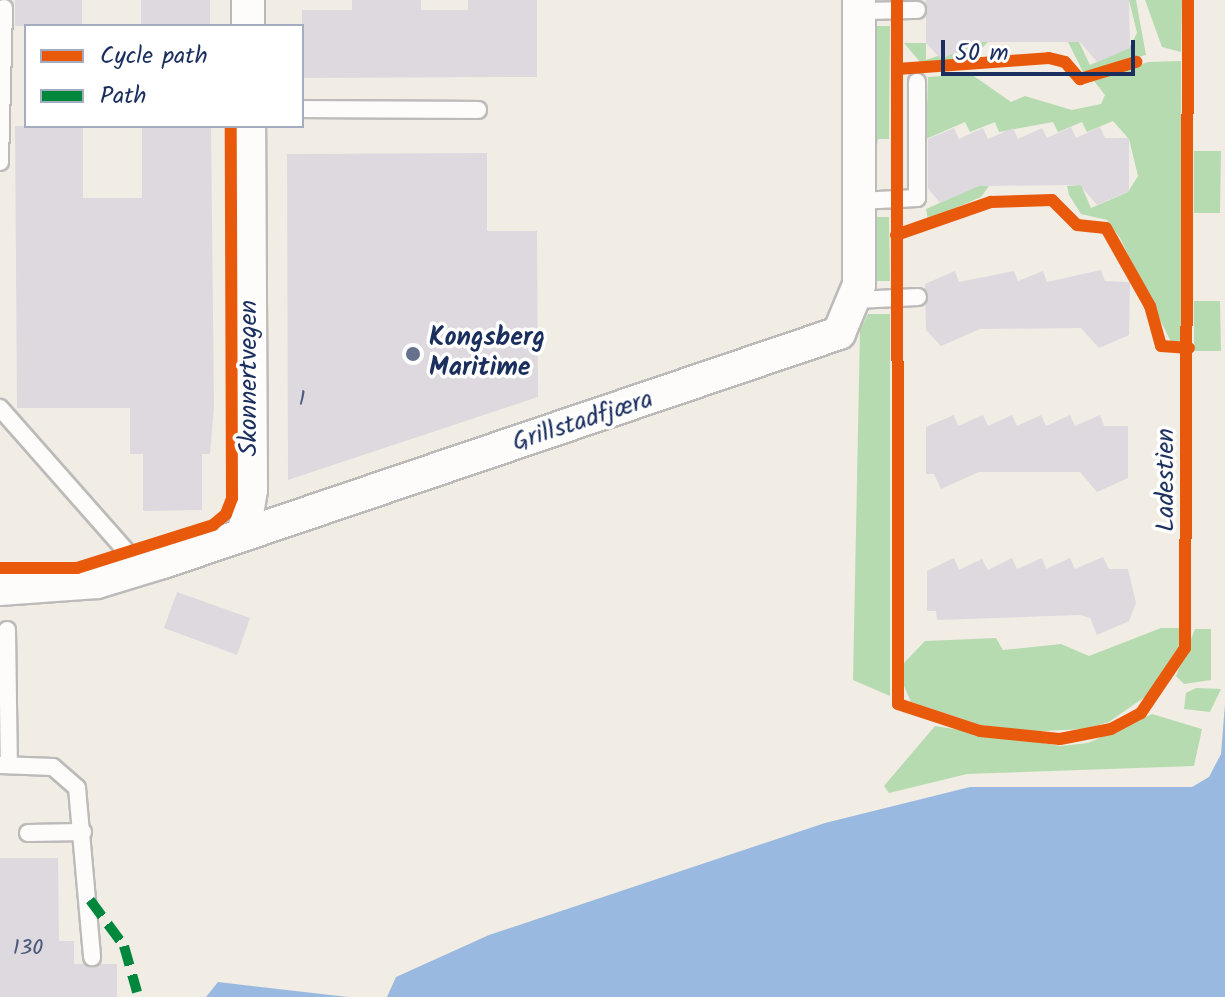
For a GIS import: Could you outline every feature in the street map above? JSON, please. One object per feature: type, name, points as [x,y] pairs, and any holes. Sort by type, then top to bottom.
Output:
[{"type":"street","points":[[248,0],[248,24]]},
{"type":"street","name":"Grillstadfjæra","points":[[0,589],[97,582],[816,345],[843,329],[856,300],[859,5]]},
{"type":"street","name":"Skonnertvegen","points":[[244,533],[251,490],[249,128]]},
{"type":"lane","points":[[859,5],[917,10]]},
{"type":"lane","points":[[0,162],[4,8]]},
{"type":"lane","points":[[859,201],[917,198],[917,82]]},
{"type":"lane","points":[[304,109],[478,110]]},
{"type":"lane","points":[[856,300],[918,297]]},
{"type":"lane","points":[[0,408],[141,568]]},
{"type":"lane","points":[[7,630],[4,765],[53,767],[67,775],[77,788],[92,957]]},
{"type":"lane","points":[[28,833],[83,832]]},
{"type":"green space","points":[[1129,0],[1136,0],[1146,55],[1083,72],[1068,42],[1079,42],[1090,65],[1129,48],[1137,33]]},
{"type":"green space","points":[[1145,0],[1182,0],[1181,52],[1162,47]]},
{"type":"green space","points":[[871,26],[890,26],[889,139],[878,139],[877,146],[871,146]]},
{"type":"green space","points":[[978,42],[988,42],[970,60],[920,62],[904,43],[926,43],[926,60]]},
{"type":"green space","points":[[1181,61],[1182,342],[1171,342],[1120,238],[1107,220],[1081,214],[1069,195],[1067,186],[1081,185],[1091,208],[1128,192],[1138,176],[1129,139],[1113,121],[1087,132],[1082,122],[1058,132],[1053,122],[999,132],[995,122],[970,132],[965,122],[926,139],[928,77],[971,74],[1011,102],[1025,96],[1072,110],[1101,104],[1105,95],[1094,81],[1148,62]]},
{"type":"green space","points":[[1194,151],[1221,151],[1220,213],[1194,213]]},
{"type":"green space","points":[[980,185],[989,186],[981,197],[928,220],[926,209]]},
{"type":"green space","points":[[871,217],[889,217],[890,281],[872,281]]},
{"type":"green space","points":[[1194,301],[1220,301],[1221,351],[1194,351]]},
{"type":"green space","points":[[868,314],[890,314],[890,696],[853,680],[860,330]]},
{"type":"green space","points":[[1161,628],[1182,628],[1179,646],[1146,696],[1109,722],[1084,729],[1024,732],[981,725],[911,702],[904,686],[904,663],[925,641],[996,638],[1003,650],[1061,644],[1089,656]]},
{"type":"green space","points":[[1195,629],[1211,629],[1211,680],[1184,684],[1176,676]]},
{"type":"green space","points":[[1196,688],[1221,689],[1210,712],[1184,709],[1186,693]]},
{"type":"green space","points":[[1152,714],[1202,729],[1194,766],[967,774],[889,793],[884,786],[935,726],[1061,746],[1088,743]]},
{"type":"water","points":[[1225,704],[1225,997],[387,997],[396,977],[489,935],[825,823],[970,787],[1192,787],[1209,777],[1221,754]]},
{"type":"water","points":[[218,982],[348,997],[206,997]]},
{"type":"building","points":[[15,0],[82,0],[82,24],[15,26]]},
{"type":"building","points":[[141,0],[210,0],[210,24],[141,24]]},
{"type":"building","points":[[352,0],[421,0],[421,10],[468,10],[468,0],[537,0],[537,77],[304,78],[302,10],[352,10]]},
{"type":"building","points":[[926,0],[1129,0],[1130,48],[1097,62],[1080,42],[978,42],[941,59],[926,43]]},
{"type":"building","points":[[15,126],[83,128],[83,198],[142,198],[142,128],[211,128],[214,406],[210,454],[202,454],[202,510],[143,511],[143,454],[130,454],[130,408],[17,408]]},
{"type":"building","points":[[1071,127],[1076,138],[1100,127],[1105,138],[1129,138],[1129,191],[1097,205],[1080,185],[979,186],[940,203],[928,188],[928,139],[954,128],[959,139],[983,128],[988,139],[1013,128],[1018,139],[1042,128],[1047,138]]},
{"type":"building","name":"Kongsberg Maritime","points":[[487,153],[487,231],[537,231],[538,397],[288,480],[287,154]]},
{"type":"building","points":[[1101,270],[1105,281],[1130,282],[1129,335],[1099,348],[1081,328],[980,329],[941,346],[926,330],[925,284],[955,271],[959,282],[1014,271],[1018,281],[1043,271],[1047,282]]},
{"type":"building","points":[[954,415],[958,426],[983,415],[988,426],[1012,415],[1017,426],[1041,415],[1046,426],[1070,415],[1075,426],[1100,415],[1104,426],[1128,426],[1128,478],[1097,492],[1080,472],[979,472],[941,489],[934,474],[926,474],[926,427]]},
{"type":"building","points":[[1103,557],[1109,569],[1128,569],[1136,603],[1129,621],[1097,635],[1090,618],[1080,615],[937,620],[936,611],[927,611],[927,571],[954,558],[959,570],[982,559],[988,570],[1012,558],[1017,569],[1042,558],[1046,569],[1070,558],[1075,569]]},
{"type":"building","points":[[177,592],[250,618],[237,655],[164,628]]},
{"type":"building","points":[[0,858],[58,858],[59,941],[74,941],[74,964],[117,964],[117,997],[0,997]]},
{"type":"marked path","points":[[90,900],[124,946],[137,992]]},
{"type":"cycle path","name":"Ladestien","points":[[897,0],[898,704],[980,731],[1060,739],[1111,729],[1141,713],[1185,648],[1188,0]]},
{"type":"cycle path","points":[[897,69],[1049,58],[1065,62],[1080,79],[1136,62]]},
{"type":"cycle path","points":[[0,568],[77,568],[213,525],[226,514],[232,498],[231,128]]},
{"type":"cycle path","points":[[896,235],[991,202],[1052,200],[1077,225],[1106,228],[1150,306],[1161,346],[1189,348]]},
{"type":"place","name":"Kongsberg Maritime","points":[[413,354]]}]
